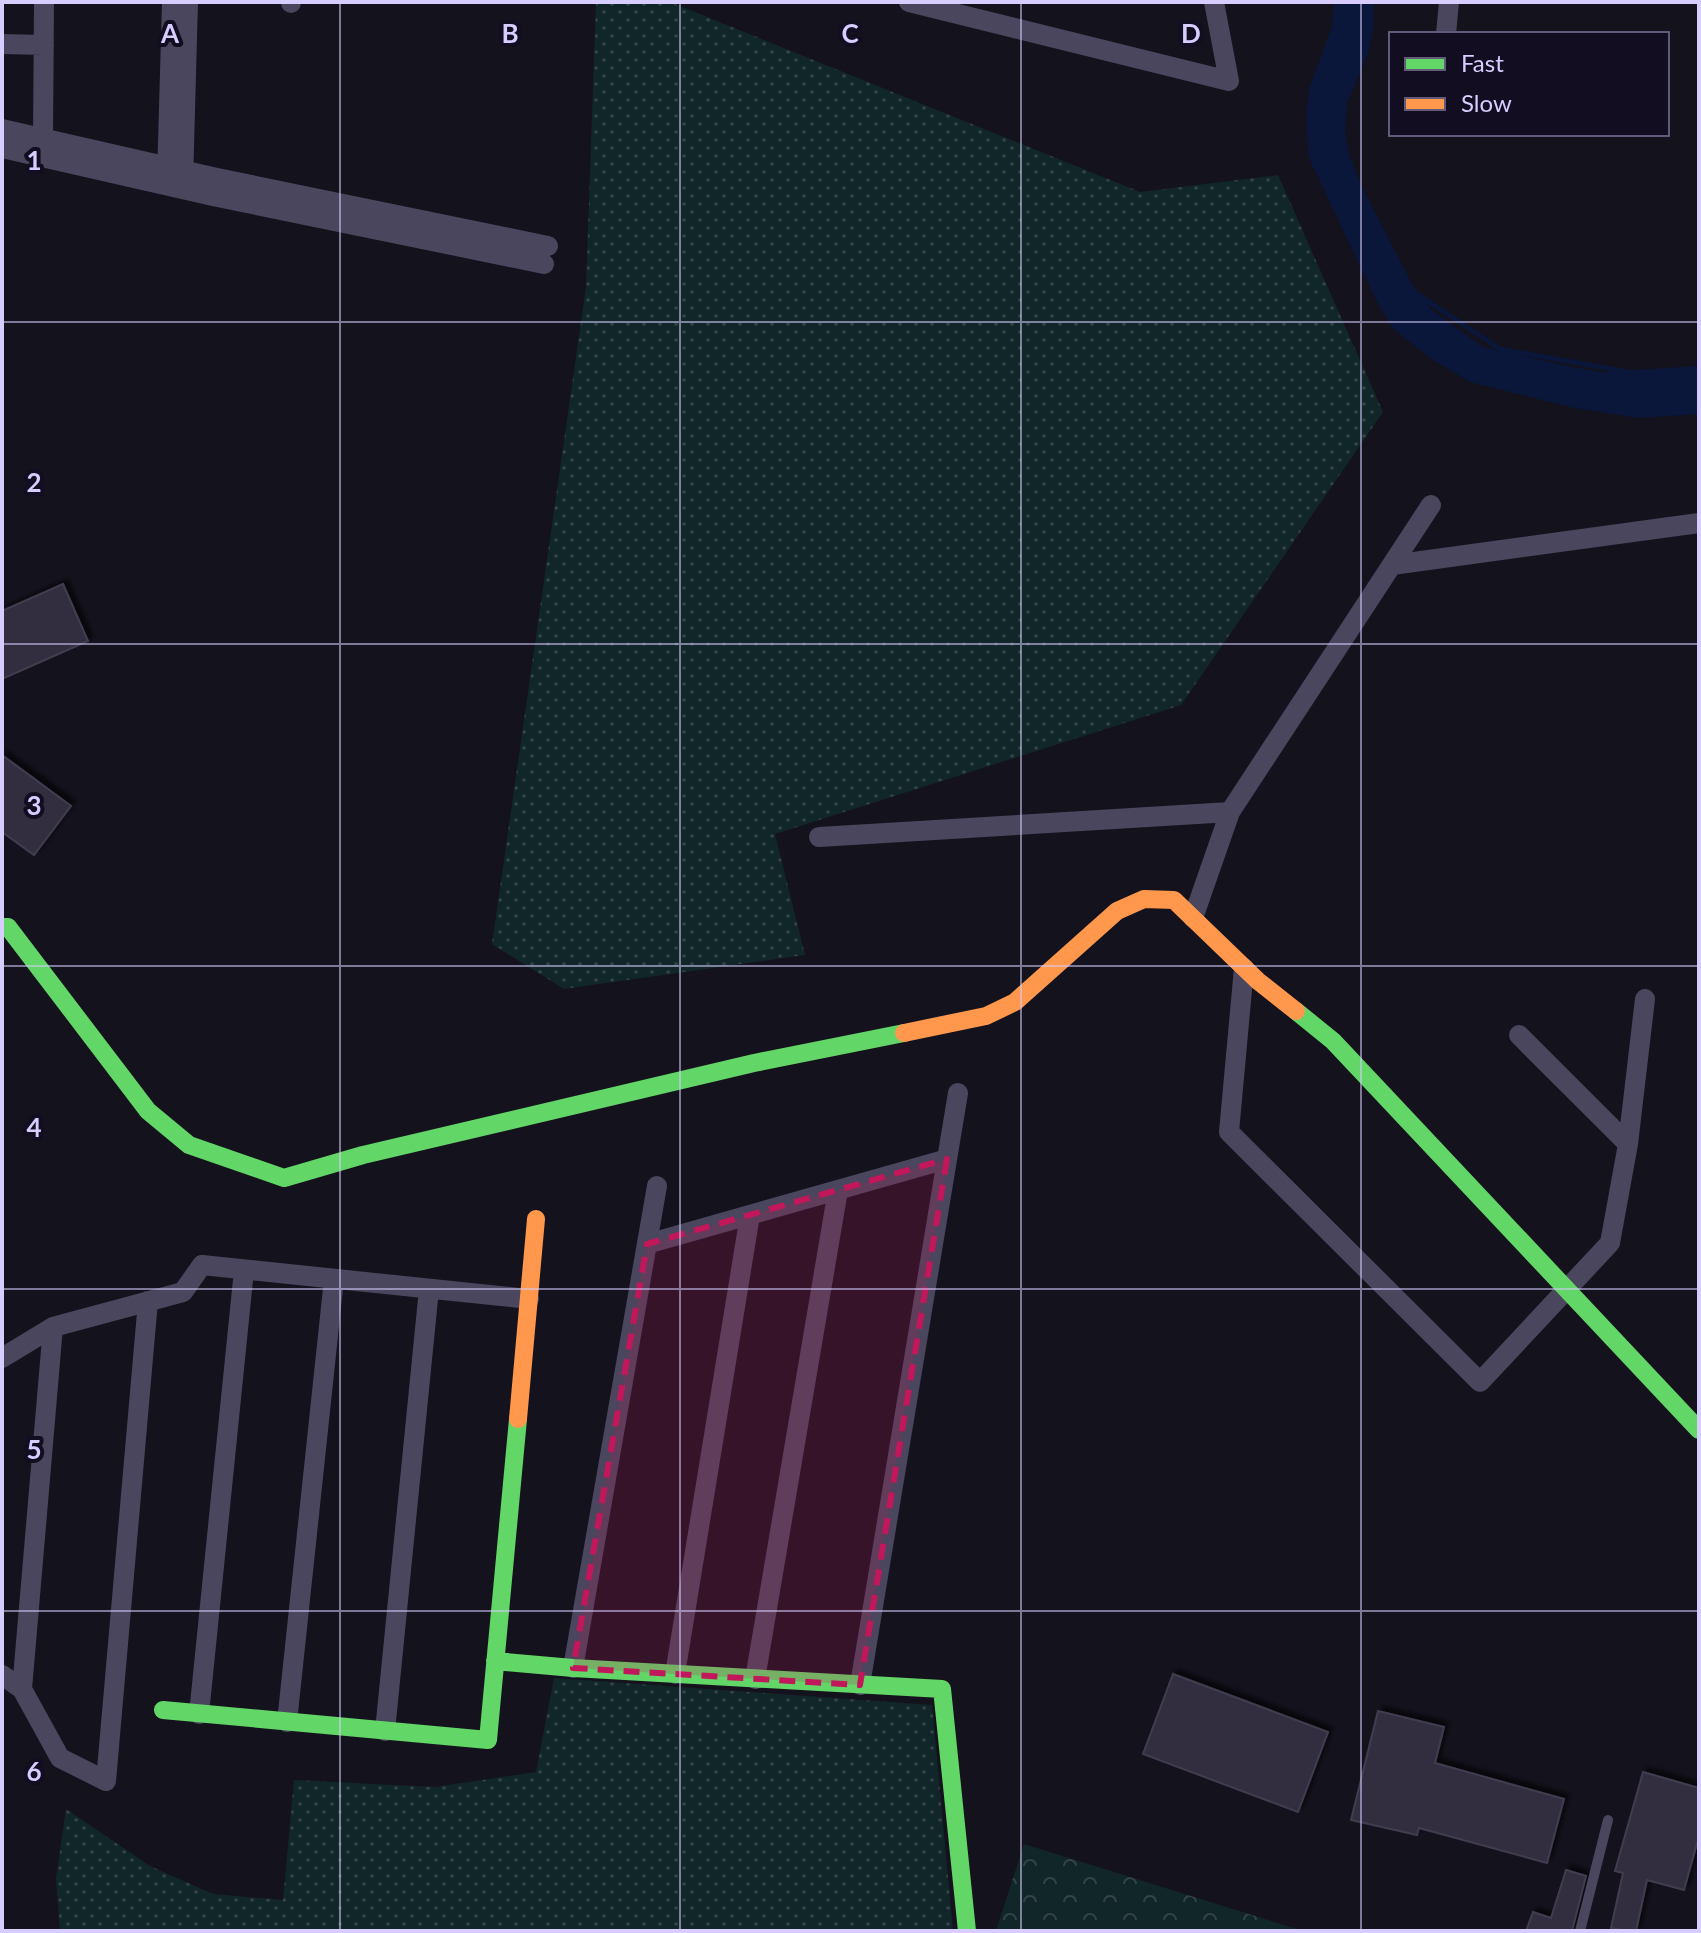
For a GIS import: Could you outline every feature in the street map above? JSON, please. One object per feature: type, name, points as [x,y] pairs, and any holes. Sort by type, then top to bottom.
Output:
[{"type":"street","points":[[43,140],[44,2]]},
{"type":"street","points":[[172,2],[175,178]]},
{"type":"street","points":[[175,178],[188,2]]},
{"type":"street","points":[[909,2],[1229,81],[1214,2]]},
{"type":"street","points":[[1446,32],[1449,2]]},
{"type":"street","points":[[2,44],[44,45]]},
{"type":"street","points":[[2,129],[175,178]]},
{"type":"street","points":[[2,148],[175,178],[546,255]]},
{"type":"street","points":[[1193,918],[1230,812],[1431,505]]},
{"type":"street","points":[[1392,565],[1699,523]]},
{"type":"street","points":[[819,837],[1230,812]]},
{"type":"street","points":[[2,927],[8,927],[148,1111],[189,1145],[284,1178],[363,1155],[754,1063],[986,1016],[1015,1002],[1117,911],[1144,899],[1174,900],[1244,968],[1333,1041],[1699,1430]]},
{"type":"street","points":[[1244,968],[1229,1132],[1480,1382],[1610,1243],[1628,1144],[1645,999]]},
{"type":"street","points":[[1519,1035],[1628,1144]]},
{"type":"street","points":[[860,1685],[958,1093]]},
{"type":"street","points":[[647,1244],[947,1159]]},
{"type":"street","points":[[573,1668],[657,1186]]},
{"type":"street","points":[[755,1679],[838,1190]]},
{"type":"street","points":[[675,1674],[750,1215]]},
{"type":"street","points":[[163,1710],[488,1740],[536,1219]]},
{"type":"street","points":[[2,1358],[53,1327],[183,1292],[202,1265],[529,1299]]},
{"type":"street","points":[[199,1714],[244,1270]]},
{"type":"street","points":[[287,1722],[334,1279]]},
{"type":"street","points":[[385,1731],[429,1289]]},
{"type":"street","points":[[2,1675],[22,1689],[60,1758],[106,1781],[148,1301]]},
{"type":"street","points":[[22,1689],[53,1327]]},
{"type":"street","points":[[495,1661],[942,1689],[967,1931]]},
{"type":"lane","points":[[1580,1931],[1608,1820]]},
{"type":"highlighted area","points":[[947,1159],[860,1685],[573,1668],[647,1244]]},
{"type":"green space","points":[[596,2],[670,2],[1140,192],[1278,175],[1383,412],[1181,705],[775,834],[805,955],[564,989],[492,944],[586,287]]},
{"type":"green space","points":[[554,1678],[932,1705],[953,1931],[60,1931],[56,1879],[66,1809],[150,1866],[213,1894],[283,1900],[294,1780],[435,1787],[536,1772]]},
{"type":"green space","points":[[1024,1844],[1303,1931],[996,1931]]},
{"type":"water","points":[[1334,2],[1374,2],[1368,53],[1347,104],[1345,134],[1362,187],[1412,284],[1432,310],[1483,347],[1572,367],[1601,372],[1699,366],[1699,414],[1638,418],[1574,408],[1470,382],[1433,360],[1392,328],[1308,156],[1306,118],[1309,89],[1332,26]]},
{"type":"building","points":[[63,584],[88,641],[2,679],[2,611]]},
{"type":"building","points":[[2,755],[71,806],[34,855],[2,832]]},
{"type":"building","points":[[1173,1674],[1328,1732],[1298,1812],[1143,1754]]},
{"type":"building","points":[[1378,1711],[1444,1727],[1435,1763],[1564,1799],[1547,1863],[1419,1828],[1417,1835],[1351,1820]]},
{"type":"building","points":[[1643,1772],[1699,1788],[1699,1836],[1684,1890],[1647,1880],[1636,1931],[1627,1931],[1611,1928],[1623,1873],[1615,1871]]},
{"type":"building","points":[[1566,1870],[1586,1876],[1572,1931],[1526,1931],[1533,1912],[1551,1918]]},
{"type":"waterway","points":[[1417,294],[1500,349],[1628,372]]},
{"type":"traffic: fast","points":[[2,927],[8,927],[148,1111],[189,1145],[284,1178],[363,1155],[754,1063],[904,1033]]},
{"type":"traffic: fast","points":[[1296,1011],[1333,1041],[1699,1430]]},
{"type":"traffic: fast","points":[[163,1710],[488,1740],[518,1419]]},
{"type":"traffic: fast","points":[[495,1661],[942,1689],[967,1931]]},
{"type":"traffic: slow","points":[[904,1033],[986,1016],[1015,1002],[1117,911],[1144,899],[1174,900],[1258,981],[1296,1011]]},
{"type":"traffic: slow","points":[[518,1419],[536,1219]]}]
